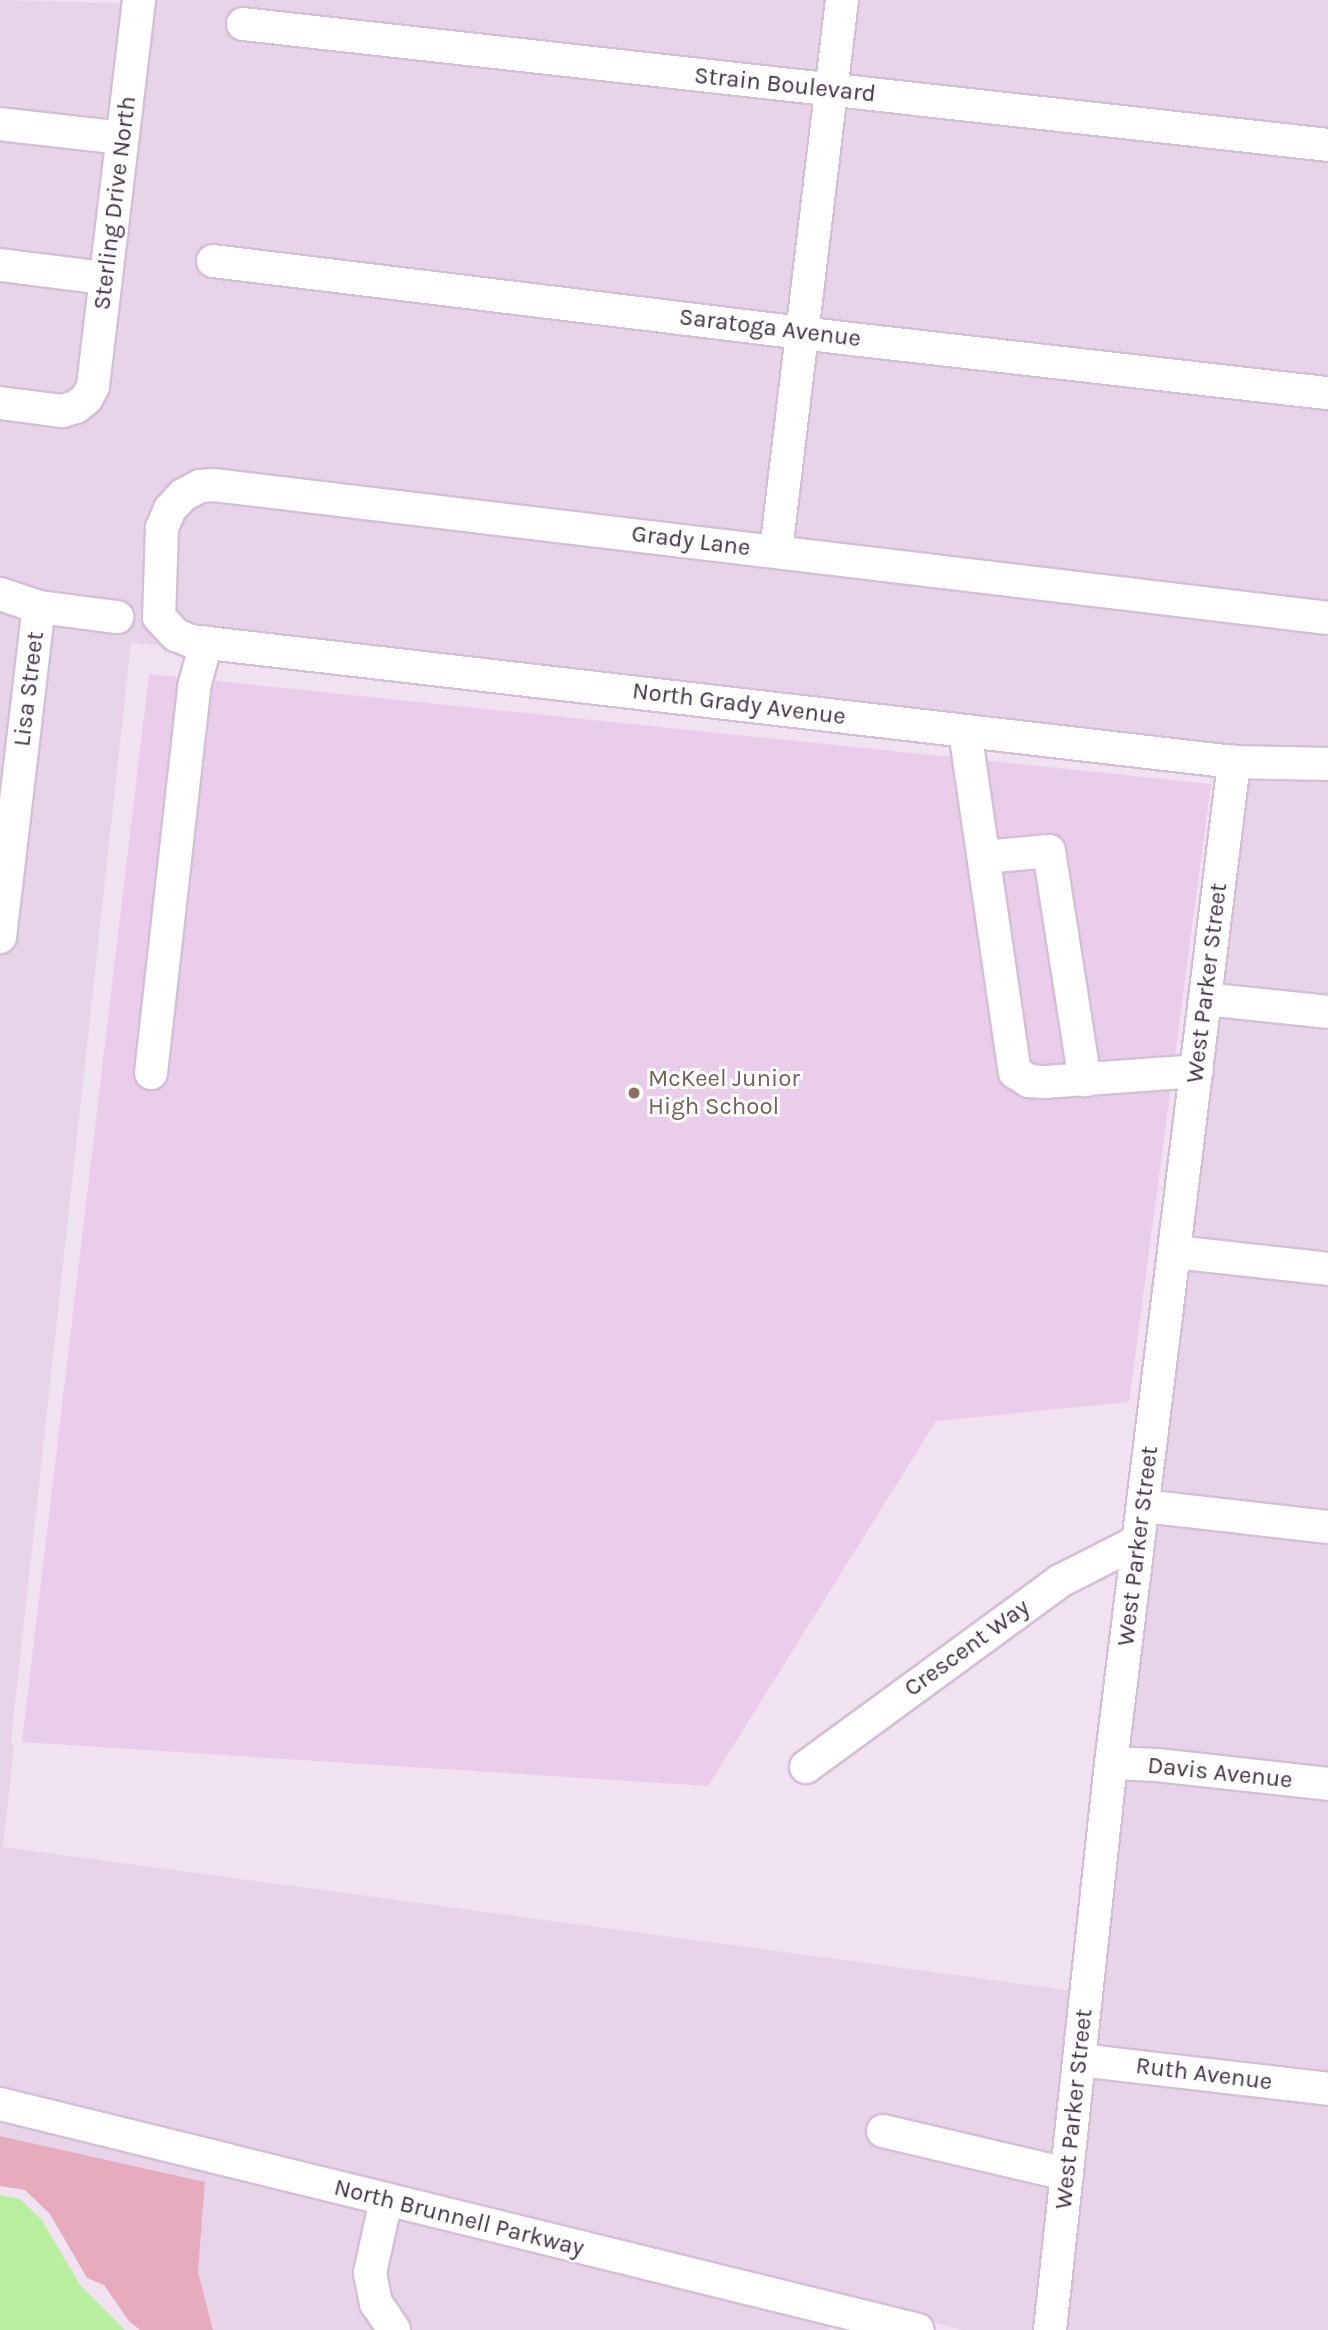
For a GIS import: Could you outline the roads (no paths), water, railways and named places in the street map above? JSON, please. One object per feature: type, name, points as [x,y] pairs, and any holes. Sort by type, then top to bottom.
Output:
[{"type":"street","name":"Sterling Drive North","points":[[0,403],[62,411],[82,402],[93,386],[139,0]]},
{"type":"street","points":[[776,551],[842,0]]},
{"type":"street","name":"Strain Boulevard","points":[[243,24],[1328,145]]},
{"type":"street","points":[[0,124],[122,138]]},
{"type":"street","name":"Saratoga Avenue","points":[[212,261],[1328,393]]},
{"type":"street","points":[[0,265],[105,278]]},
{"type":"street","name":"Grady Lane","points":[[159,617],[162,528],[170,509],[183,495],[200,486],[215,485],[1328,618]]},
{"type":"street","points":[[0,594],[38,607],[117,617]]},
{"type":"street","name":"Lisa Street","points":[[0,937],[38,607]]},
{"type":"street","name":"North Grady Avenue","points":[[159,617],[176,635],[206,643],[1234,762],[1328,764]]},
{"type":"street","points":[[151,1073],[194,687],[206,643]]},
{"type":"street","points":[[965,731],[1015,1072],[1037,1082],[1197,1071]]},
{"type":"street","name":"West Parker Street","points":[[1050,2330],[1111,1763],[1234,762]]},
{"type":"street","points":[[984,857],[1049,850],[1085,1080]]},
{"type":"street","points":[[1205,999],[1328,1012]]},
{"type":"street","points":[[1175,1252],[1328,1269]]},
{"type":"street","points":[[1143,1506],[1328,1527]]},
{"type":"street","name":"Crescent Way","points":[[806,1767],[1060,1581],[1138,1542]]},
{"type":"street","name":"Davis Avenue","points":[[1111,1763],[1157,1765],[1328,1784]]},
{"type":"street","name":"Ruth Avenue","points":[[1079,2060],[1328,2089]]},
{"type":"street","name":"North Brunnell Parkway","points":[[0,2104],[386,2200],[844,2321],[918,2330]]},
{"type":"street","points":[[883,2131],[1067,2174]]},
{"type":"street","points":[[386,2200],[370,2273],[376,2303],[394,2330]]},
{"type":"place","name":"McKeel Junior High School","points":[[634,1093]]}]
